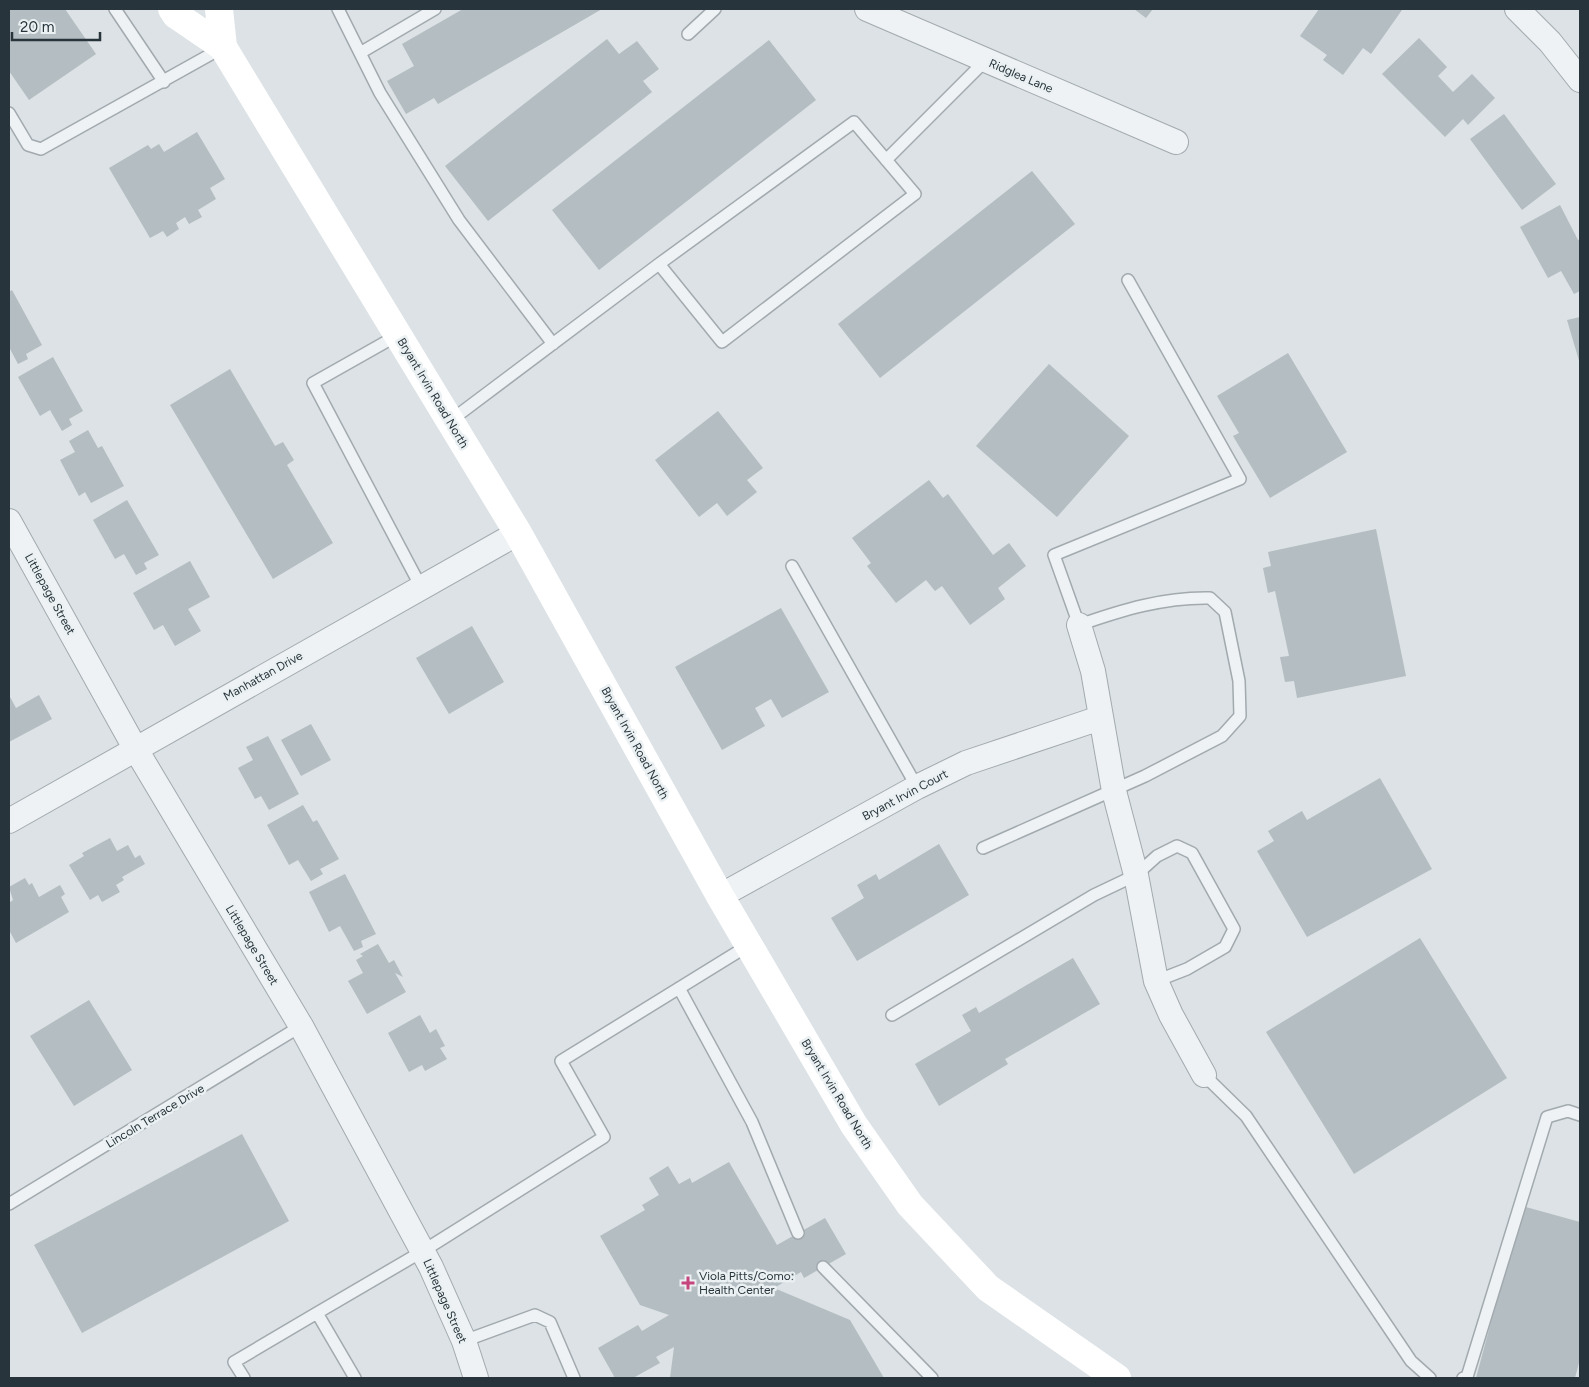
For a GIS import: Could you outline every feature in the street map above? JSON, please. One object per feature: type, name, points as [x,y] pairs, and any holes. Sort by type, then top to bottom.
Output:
[{"type":"main road","name":"Bryant Irvin Road North","points":[[172,9],[176,15],[223,47],[518,533],[720,896],[854,1125],[910,1204],[988,1288],[1112,1377]]},
{"type":"main road","name":"Bryant Irvin Road North","points":[[220,9],[223,47]]},
{"type":"street","name":"Ridglea Lane","points":[[867,9],[1176,142]]},
{"type":"street","points":[[1517,9],[1550,42],[1580,80]]},
{"type":"street","name":"Littlepage Street","points":[[9,521],[135,748],[301,1026],[423,1252],[464,1341],[476,1378]]},
{"type":"street","name":"Manhattan Drive","points":[[9,821],[518,533]]},
{"type":"street","points":[[1079,625],[1093,671],[1114,790],[1136,875],[1156,981],[1171,1015],[1204,1075]]},
{"type":"street","name":"Bryant Irvin Court","points":[[720,896],[916,787],[966,763],[1100,718]]},
{"type":"lane","points":[[115,9],[164,82]]},
{"type":"lane","points":[[338,9],[380,94],[459,220],[553,344]]},
{"type":"lane","points":[[360,53],[434,9]]},
{"type":"lane","points":[[688,34],[715,9]]},
{"type":"lane","points":[[9,113],[28,144],[41,149],[164,82],[223,47]]},
{"type":"lane","points":[[886,160],[986,60]]},
{"type":"lane","points":[[450,421],[659,264],[854,122],[915,194],[722,342],[659,264]]},
{"type":"lane","points":[[983,848],[1114,790],[1222,736],[1240,716],[1239,681],[1225,612],[1210,598],[1187,597],[1126,608],[1079,625],[1054,555],[1240,479],[1128,280]]},
{"type":"lane","points":[[398,335],[313,384],[421,587]]},
{"type":"lane","points":[[792,566],[916,787]]},
{"type":"lane","points":[[892,1015],[1094,895],[1136,875],[1157,856],[1177,846],[1192,853],[1234,929],[1225,947],[1188,969],[1156,981]]},
{"type":"lane","points":[[244,1378],[234,1362],[423,1252],[604,1137],[560,1061],[749,945]]},
{"type":"lane","points":[[679,988],[752,1122],[798,1233]]},
{"type":"lane","name":"Lincoln Terrace Drive","points":[[9,1204],[301,1026]]},
{"type":"lane","points":[[1204,1075],[1246,1116],[1411,1361],[1430,1378]]},
{"type":"lane","points":[[1464,1378],[1467,1377],[1547,1117],[1568,1111],[1580,1115]]},
{"type":"lane","points":[[823,1267],[932,1378]]},
{"type":"lane","points":[[317,1313],[355,1378]]},
{"type":"lane","points":[[464,1341],[535,1315],[550,1322],[574,1378]]},
{"type":"building","points":[[9,9],[65,9],[96,54],[29,100],[9,71]]},
{"type":"building","points":[[463,9],[602,9],[438,104],[434,98],[406,114],[387,81],[414,66],[402,44]]},
{"type":"building","points":[[1134,9],[1153,9],[1146,18]]},
{"type":"building","points":[[1319,9],[1402,10],[1371,54],[1363,48],[1343,75],[1323,60],[1327,55],[1300,36]]},
{"type":"building","points":[[1419,38],[1447,67],[1438,76],[1453,92],[1472,74],[1495,98],[1468,125],[1463,119],[1445,137],[1382,74]]},
{"type":"building","points":[[607,39],[619,54],[637,41],[659,69],[643,81],[652,92],[488,221],[445,166]]},
{"type":"building","points":[[769,40],[816,100],[599,270],[552,210]]},
{"type":"building","points":[[1504,114],[1556,184],[1522,210],[1470,139]]},
{"type":"building","points":[[197,132],[225,179],[210,188],[216,199],[198,210],[202,217],[189,224],[185,217],[176,223],[179,229],[167,237],[163,231],[150,238],[109,168],[148,145],[151,149],[159,144],[164,152]]},
{"type":"building","points":[[1032,171],[1075,224],[880,378],[838,324]]},
{"type":"building","points":[[1560,205],[1578,240],[1580,239],[1580,291],[1574,294],[1561,271],[1548,278],[1520,227]]},
{"type":"building","points":[[12,290],[42,345],[26,354],[28,359],[18,364],[9,347],[9,292]]},
{"type":"building","points":[[1580,317],[1580,364],[1567,320]]},
{"type":"building","points":[[1288,353],[1347,452],[1270,498],[1233,436],[1239,433],[1217,396]]},
{"type":"building","points":[[53,357],[83,411],[69,419],[72,425],[62,431],[50,410],[40,416],[18,377]]},
{"type":"building","points":[[1049,364],[1129,436],[1057,517],[976,446]]},
{"type":"building","points":[[230,369],[275,446],[283,442],[294,460],[287,465],[333,543],[273,579],[170,405]]},
{"type":"building","points":[[718,411],[763,468],[747,480],[757,492],[727,516],[717,503],[699,517],[655,460]]},
{"type":"building","points":[[88,430],[98,448],[102,446],[124,486],[91,503],[85,492],[79,496],[60,460],[75,452],[69,441]]},
{"type":"building","points":[[929,480],[943,498],[948,494],[993,555],[1009,543],[1026,566],[998,588],[1005,599],[970,625],[942,586],[935,591],[926,580],[896,603],[867,566],[871,563],[852,538]]},
{"type":"building","points":[[127,500],[159,555],[144,563],[147,569],[136,575],[124,554],[115,559],[93,520]]},
{"type":"building","points":[[1376,529],[1406,676],[1297,698],[1294,681],[1285,682],[1280,657],[1289,656],[1275,591],[1268,593],[1263,568],[1271,566],[1268,552]]},
{"type":"building","points":[[190,561],[210,597],[188,609],[201,631],[175,646],[163,625],[154,630],[133,593]]},
{"type":"building","points":[[781,608],[829,692],[782,718],[771,699],[755,708],[765,726],[722,750],[675,667]]},
{"type":"building","points":[[472,626],[504,682],[449,714],[416,658]]},
{"type":"building","points":[[9,695],[16,708],[39,695],[52,719],[9,742]]},
{"type":"building","points":[[311,724],[331,760],[301,776],[281,740]]},
{"type":"building","points":[[268,736],[299,794],[269,810],[261,796],[255,799],[238,768],[253,760],[246,747]]},
{"type":"building","points":[[1380,778],[1432,869],[1307,937],[1257,851],[1274,841],[1268,831],[1302,811],[1307,820]]},
{"type":"building","points":[[303,805],[313,822],[317,820],[339,859],[320,869],[323,874],[311,881],[298,860],[289,865],[267,825]]},
{"type":"building","points":[[110,838],[117,851],[128,845],[135,858],[140,855],[145,864],[122,877],[124,880],[116,885],[120,892],[102,902],[98,895],[90,900],[69,865],[84,856],[82,853]]},
{"type":"building","points":[[939,844],[969,895],[857,961],[831,918],[864,898],[857,885],[876,874],[879,880]]},
{"type":"building","points":[[345,874],[376,934],[361,941],[363,947],[354,951],[340,926],[329,932],[309,892]]},
{"type":"building","points":[[25,878],[29,885],[32,883],[39,897],[60,885],[65,894],[61,897],[69,912],[16,943],[9,930],[9,903],[13,900],[9,887]]},
{"type":"building","points":[[1420,938],[1507,1078],[1354,1174],[1266,1032]]},
{"type":"building","points":[[378,944],[389,963],[394,960],[403,977],[395,973],[406,992],[367,1014],[348,981],[363,973],[356,960],[363,956],[360,954]]},
{"type":"building","points":[[1073,958],[1100,1004],[1005,1059],[1008,1064],[939,1106],[915,1064],[971,1031],[962,1015],[976,1007],[979,1013]]},
{"type":"building","points":[[89,1000],[132,1070],[74,1106],[30,1036]]},
{"type":"building","points":[[420,1015],[430,1033],[436,1029],[445,1046],[440,1048],[447,1059],[425,1071],[422,1065],[409,1072],[388,1033]]},
{"type":"building","points":[[242,1134],[289,1221],[82,1333],[34,1245]]},
{"type":"building","points":[[729,1162],[777,1245],[825,1218],[846,1254],[804,1278],[801,1272],[774,1288],[850,1320],[884,1378],[670,1378],[674,1347],[656,1357],[660,1363],[633,1378],[615,1378],[598,1348],[638,1325],[642,1331],[669,1315],[640,1305],[600,1236],[645,1210],[642,1205],[659,1195],[649,1178],[668,1166],[679,1184],[690,1178],[692,1183]]},
{"type":"building","points":[[1522,1206],[1580,1222],[1580,1359],[1575,1378],[1476,1378]]},
{"type":"place","name":"Viola Pitts/Como: Health Center","points":[[688,1283]]}]
